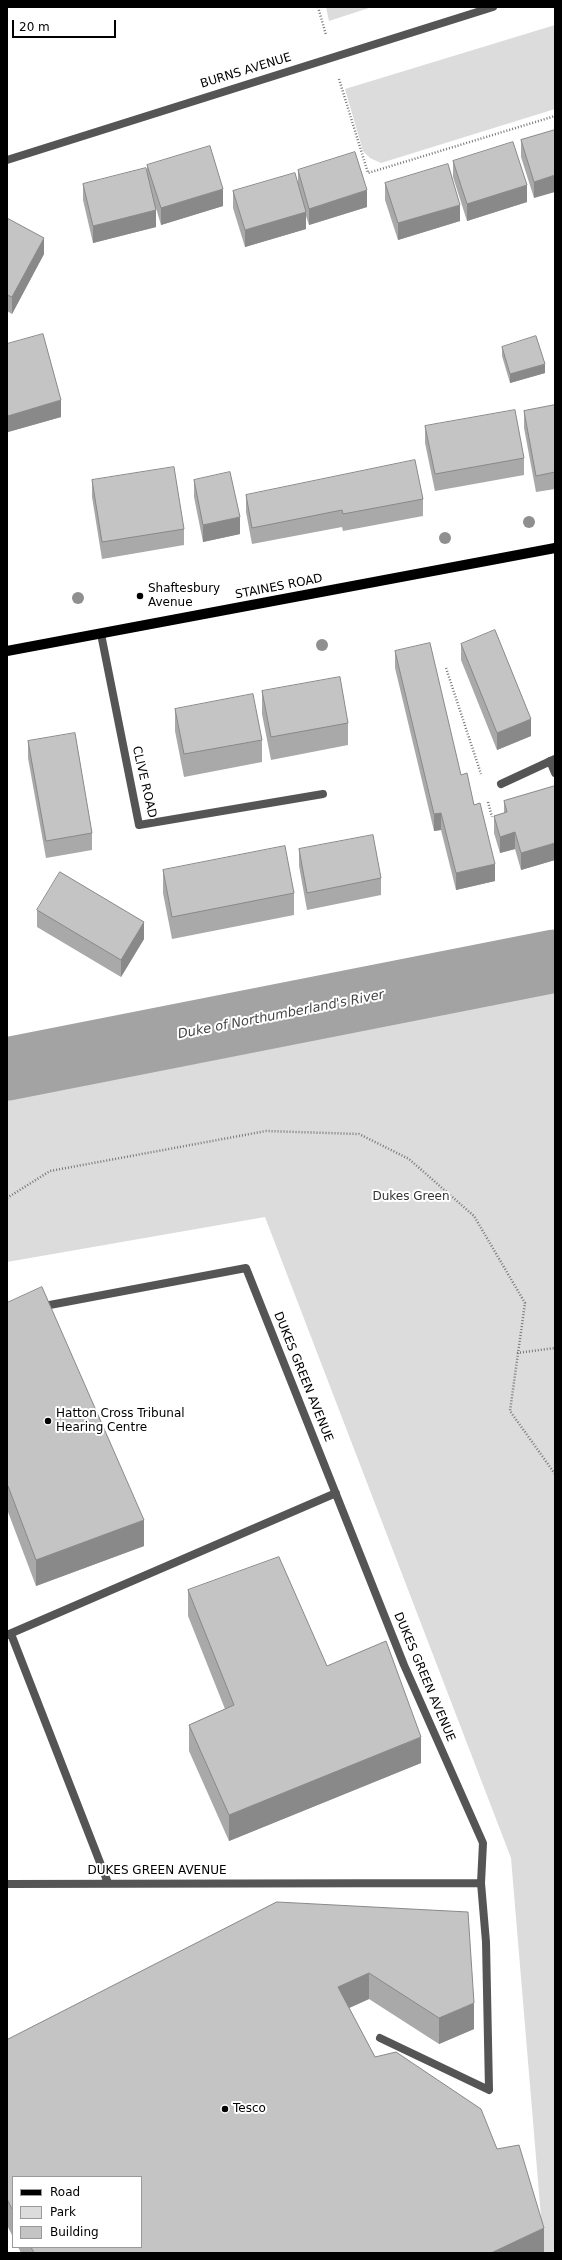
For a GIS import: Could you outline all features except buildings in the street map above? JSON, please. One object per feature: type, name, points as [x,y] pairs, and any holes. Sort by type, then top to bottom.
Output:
[{"type":"main road","name":"STAINES ROAD","points":[[7,651],[555,548]]},
{"type":"street","name":"BURNS AVENUE","points":[[7,160],[493,7]]},
{"type":"street","name":"CLIVE ROAD","points":[[101,634],[139,825],[323,794]]},
{"type":"street","points":[[501,784],[553,760],[555,773]]},
{"type":"street","name":"DUKES GREEN AVENUE","points":[[7,1884],[481,1883],[483,1843],[404,1665],[246,1268],[30,1309]]},
{"type":"street","points":[[108,1883],[9,1635],[336,1493]]},
{"type":"street","points":[[380,2038],[489,2090],[486,1942],[481,1883]]},
{"type":"path","points":[[318,7],[368,173],[555,116]]},
{"type":"path","points":[[446,668],[483,779]]},
{"type":"path","points":[[487,794],[492,817]]},
{"type":"path","points":[[7,1198],[50,1171],[266,1131],[359,1134],[409,1159],[474,1216],[525,1304],[510,1410],[555,1474]]},
{"type":"path","points":[[517,1353],[555,1348]]},
{"type":"green space","points":[[326,7],[372,7],[329,21]]},
{"type":"green space","points":[[555,25],[555,109],[381,163],[370,158],[363,151],[345,89]]},
{"type":"green space","name":"Dukes Green","points":[[555,982],[555,2253],[544,2253],[511,1858],[265,1217],[7,1262],[7,1093],[57,1080]]},
{"type":"waterway","name":"Duke of Northumberland's River","points":[[7,1069],[555,961]]},
{"type":"place","name":"Shaftesbury Avenue","points":[[140,596]]},
{"type":"place","name":"Hatton Cross Tribunal Hearing Centre","points":[[48,1421]]},
{"type":"place","name":"Tesco","points":[[225,2109]]}]
